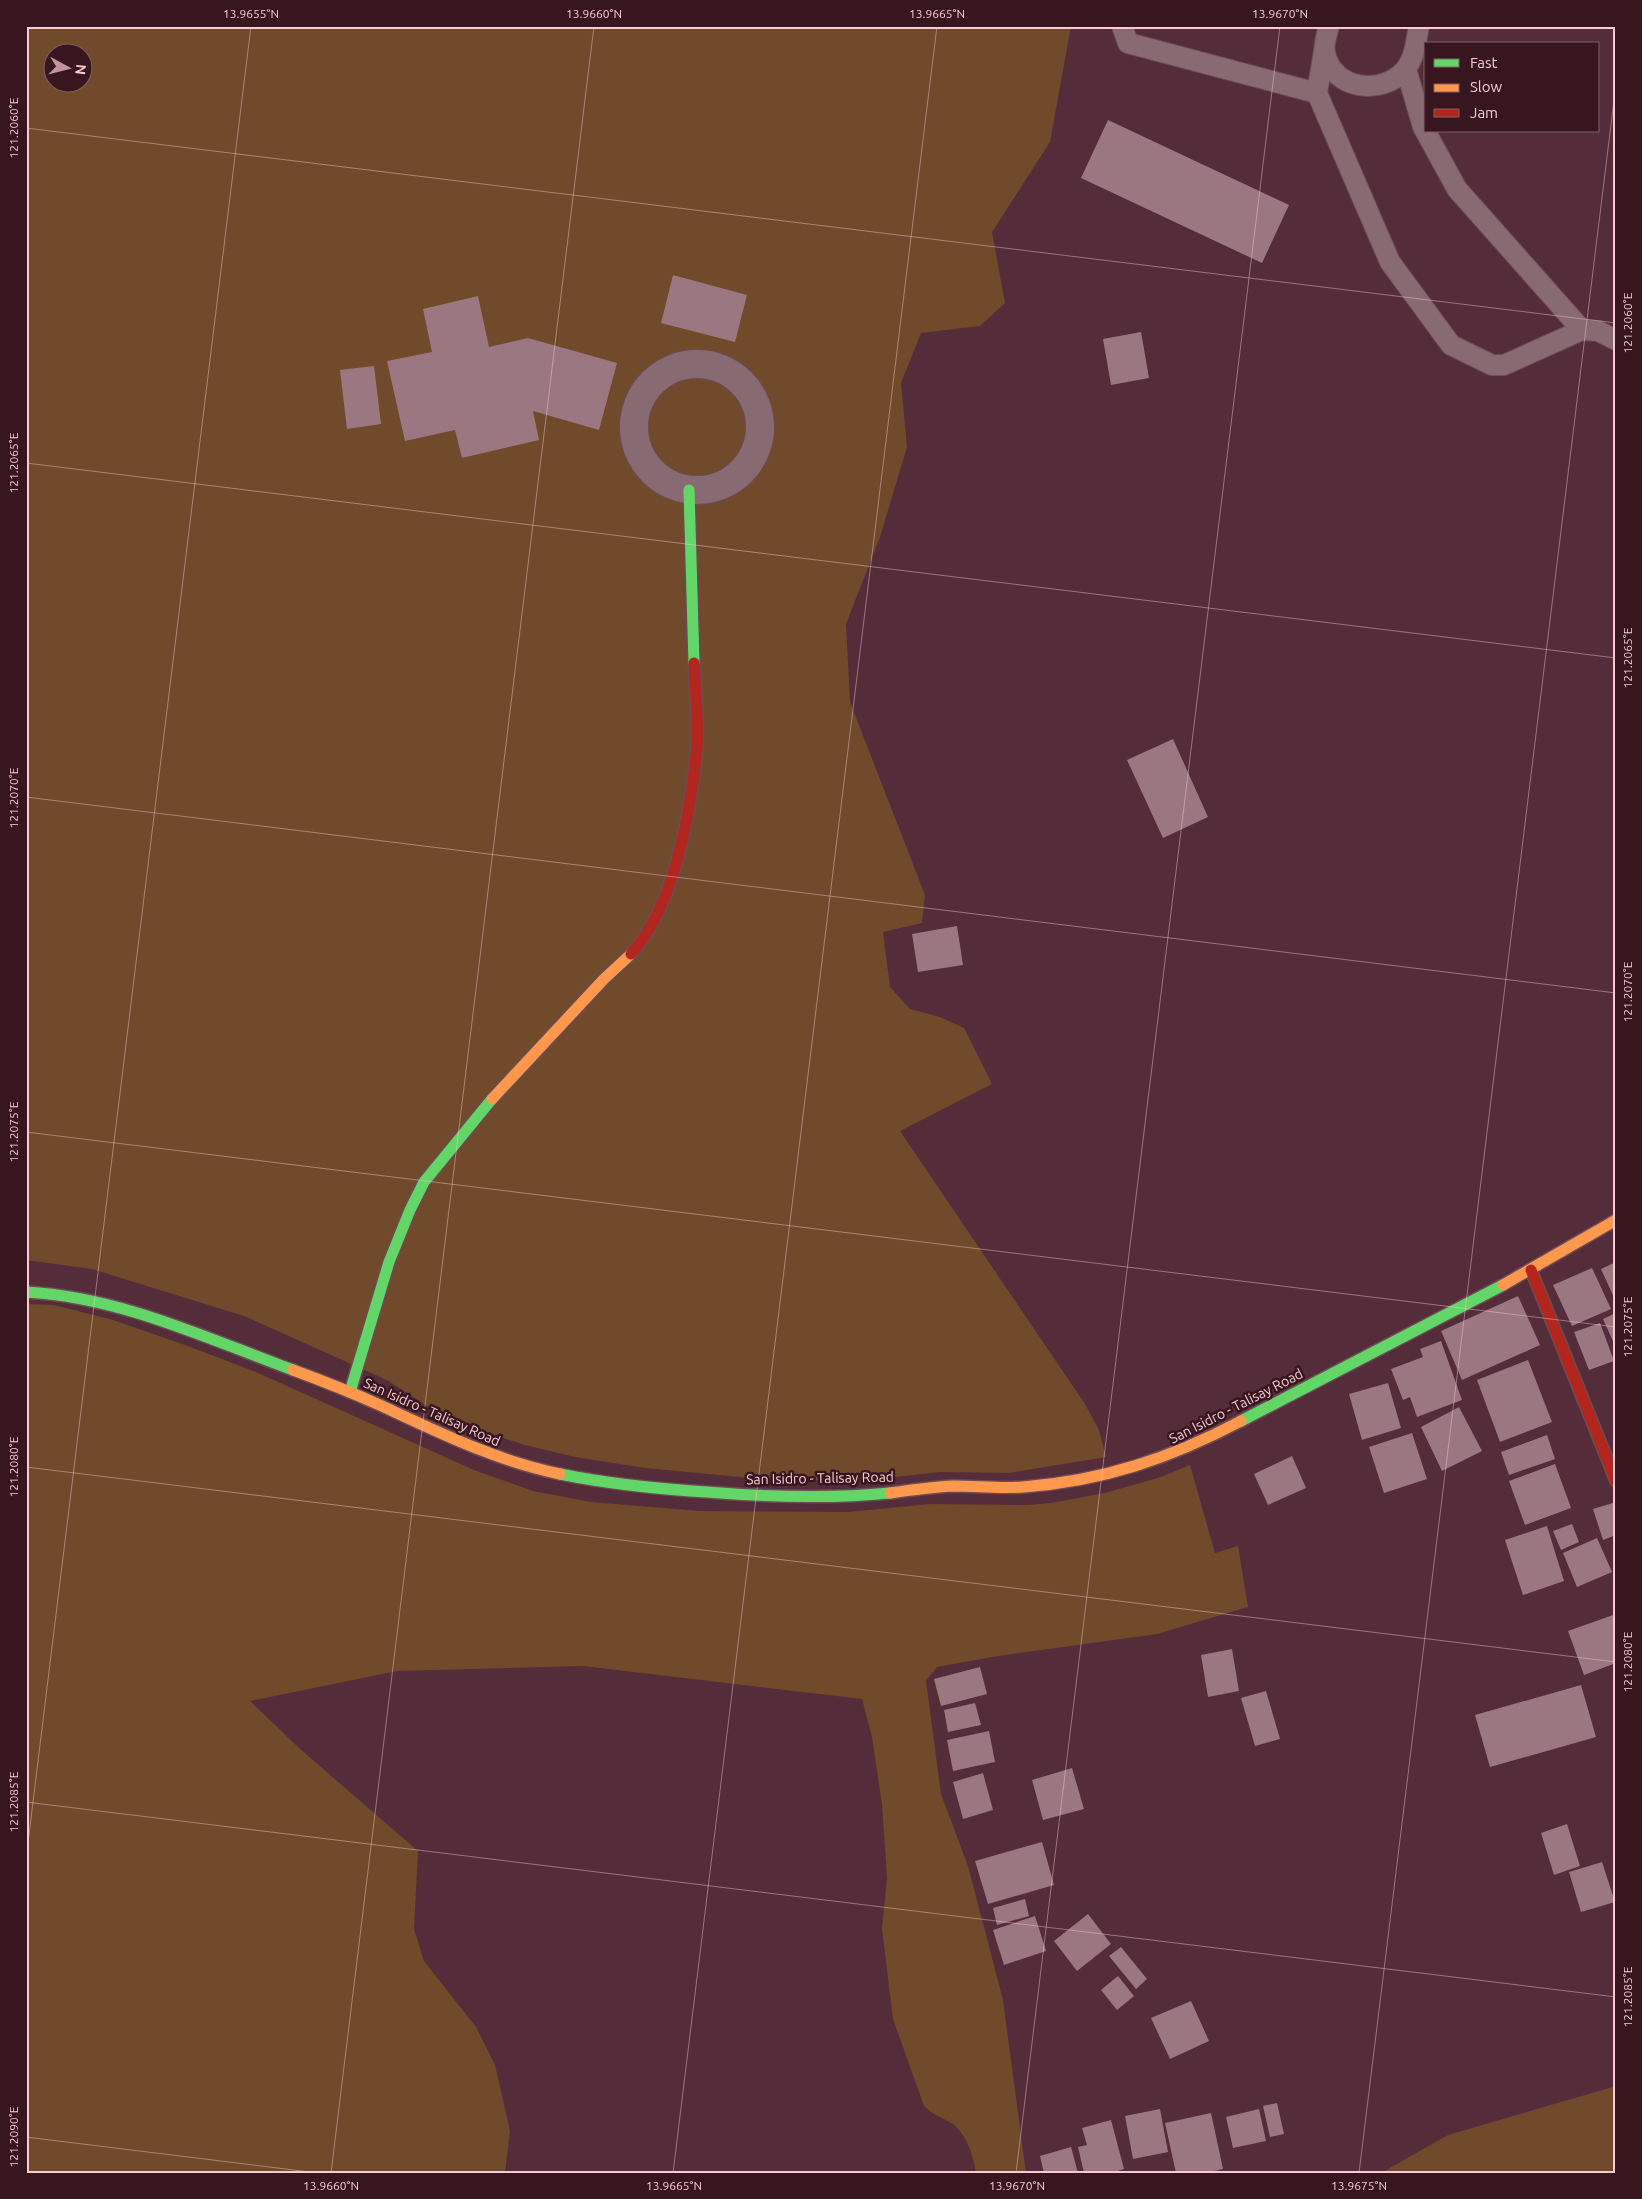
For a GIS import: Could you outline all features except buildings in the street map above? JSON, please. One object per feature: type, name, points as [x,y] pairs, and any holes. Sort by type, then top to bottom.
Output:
[{"type":"street","points":[[705,363],[726,370],[743,383],[755,402],[760,423],[757,446],[747,465],[731,481],[711,489],[689,490],[670,485],[653,473],[641,458],[634,439],[634,419],[639,399],[650,383],[666,370],[685,364],[705,363]]},
{"type":"street","points":[[350,1392],[389,1262],[410,1210],[424,1182],[488,1103],[604,979],[633,952],[654,921],[668,889],[686,821],[696,745],[696,681],[689,490]]},
{"type":"street","name":"San Isidro - Talisay Road","points":[[26,1292],[55,1292],[98,1300],[188,1330],[350,1392],[485,1452],[534,1469],[602,1482],[703,1493],[782,1497],[865,1495],[946,1486],[1033,1486],[1144,1465],[1198,1444],[1531,1270],[1616,1220]]},
{"type":"street","points":[[1531,1270],[1616,1481]]},
{"type":"lane","points":[[1122,26],[1128,43],[1317,93]]},
{"type":"lane","points":[[1329,26],[1317,93],[1390,262],[1451,346],[1492,365],[1504,365],[1582,330],[1598,331],[1616,340]]},
{"type":"lane","points":[[1324,51],[1330,65],[1340,76],[1352,84],[1367,87],[1382,85],[1395,79],[1406,69],[1414,54],[1419,26]]},
{"type":"lane","points":[[1406,69],[1424,129]]},
{"type":"lane","points":[[1426,132],[1457,189],[1582,330]]},
{"type":"shaded area","points":[[26,26],[1071,26],[1050,142],[992,232],[1005,303],[980,326],[921,333],[901,383],[907,447],[880,537],[846,624],[850,702],[925,895],[922,923],[883,932],[890,987],[910,1009],[940,1017],[964,1028],[992,1084],[900,1131],[1085,1404],[1099,1430],[1106,1457],[1009,1473],[940,1472],[878,1479],[782,1481],[645,1468],[575,1457],[525,1445],[491,1434],[427,1406],[387,1380],[244,1316],[92,1269],[26,1260]]},
{"type":"shaded area","points":[[26,1304],[54,1305],[113,1320],[185,1345],[256,1372],[474,1470],[533,1491],[591,1502],[700,1511],[849,1512],[930,1504],[1028,1505],[1051,1503],[1105,1493],[1161,1477],[1190,1465],[1215,1553],[1238,1546],[1248,1607],[1157,1634],[998,1656],[937,1667],[926,1681],[941,1794],[968,1866],[1003,2000],[1026,2173],[976,2173],[971,2153],[961,2132],[951,2123],[924,2106],[893,2019],[882,1929],[887,1878],[882,1804],[872,1737],[862,1699],[583,1666],[397,1671],[250,1701],[299,1748],[418,1851],[414,1929],[424,1961],[476,2027],[495,2065],[510,2131],[505,2173],[26,2173]]},
{"type":"shaded area","points":[[1616,2086],[1616,2173],[1381,2173],[1448,2135]]},
{"type":"traffic: fast","points":[[689,490],[694,663]]},
{"type":"traffic: fast","points":[[350,1392],[389,1262],[410,1210],[424,1182],[492,1099]]},
{"type":"traffic: fast","points":[[1241,1421],[1503,1285]]},
{"type":"traffic: fast","points":[[26,1292],[61,1295],[129,1310],[293,1370]]},
{"type":"traffic: fast","points":[[560,1474],[634,1486],[753,1495],[821,1497],[890,1493]]},
{"type":"traffic: slow","points":[[492,1099],[604,979],[631,954]]},
{"type":"traffic: slow","points":[[1503,1285],[1616,1220]]},
{"type":"traffic: slow","points":[[293,1370],[360,1396],[491,1454],[560,1474]]},
{"type":"traffic: slow","points":[[890,1493],[954,1486],[1023,1487],[1081,1479],[1136,1466],[1162,1457],[1241,1421]]},
{"type":"traffic: jam","points":[[631,954],[646,934],[659,910],[670,884],[685,828],[697,747],[694,663]]},
{"type":"traffic: jam","points":[[1531,1270],[1616,1481]]}]
